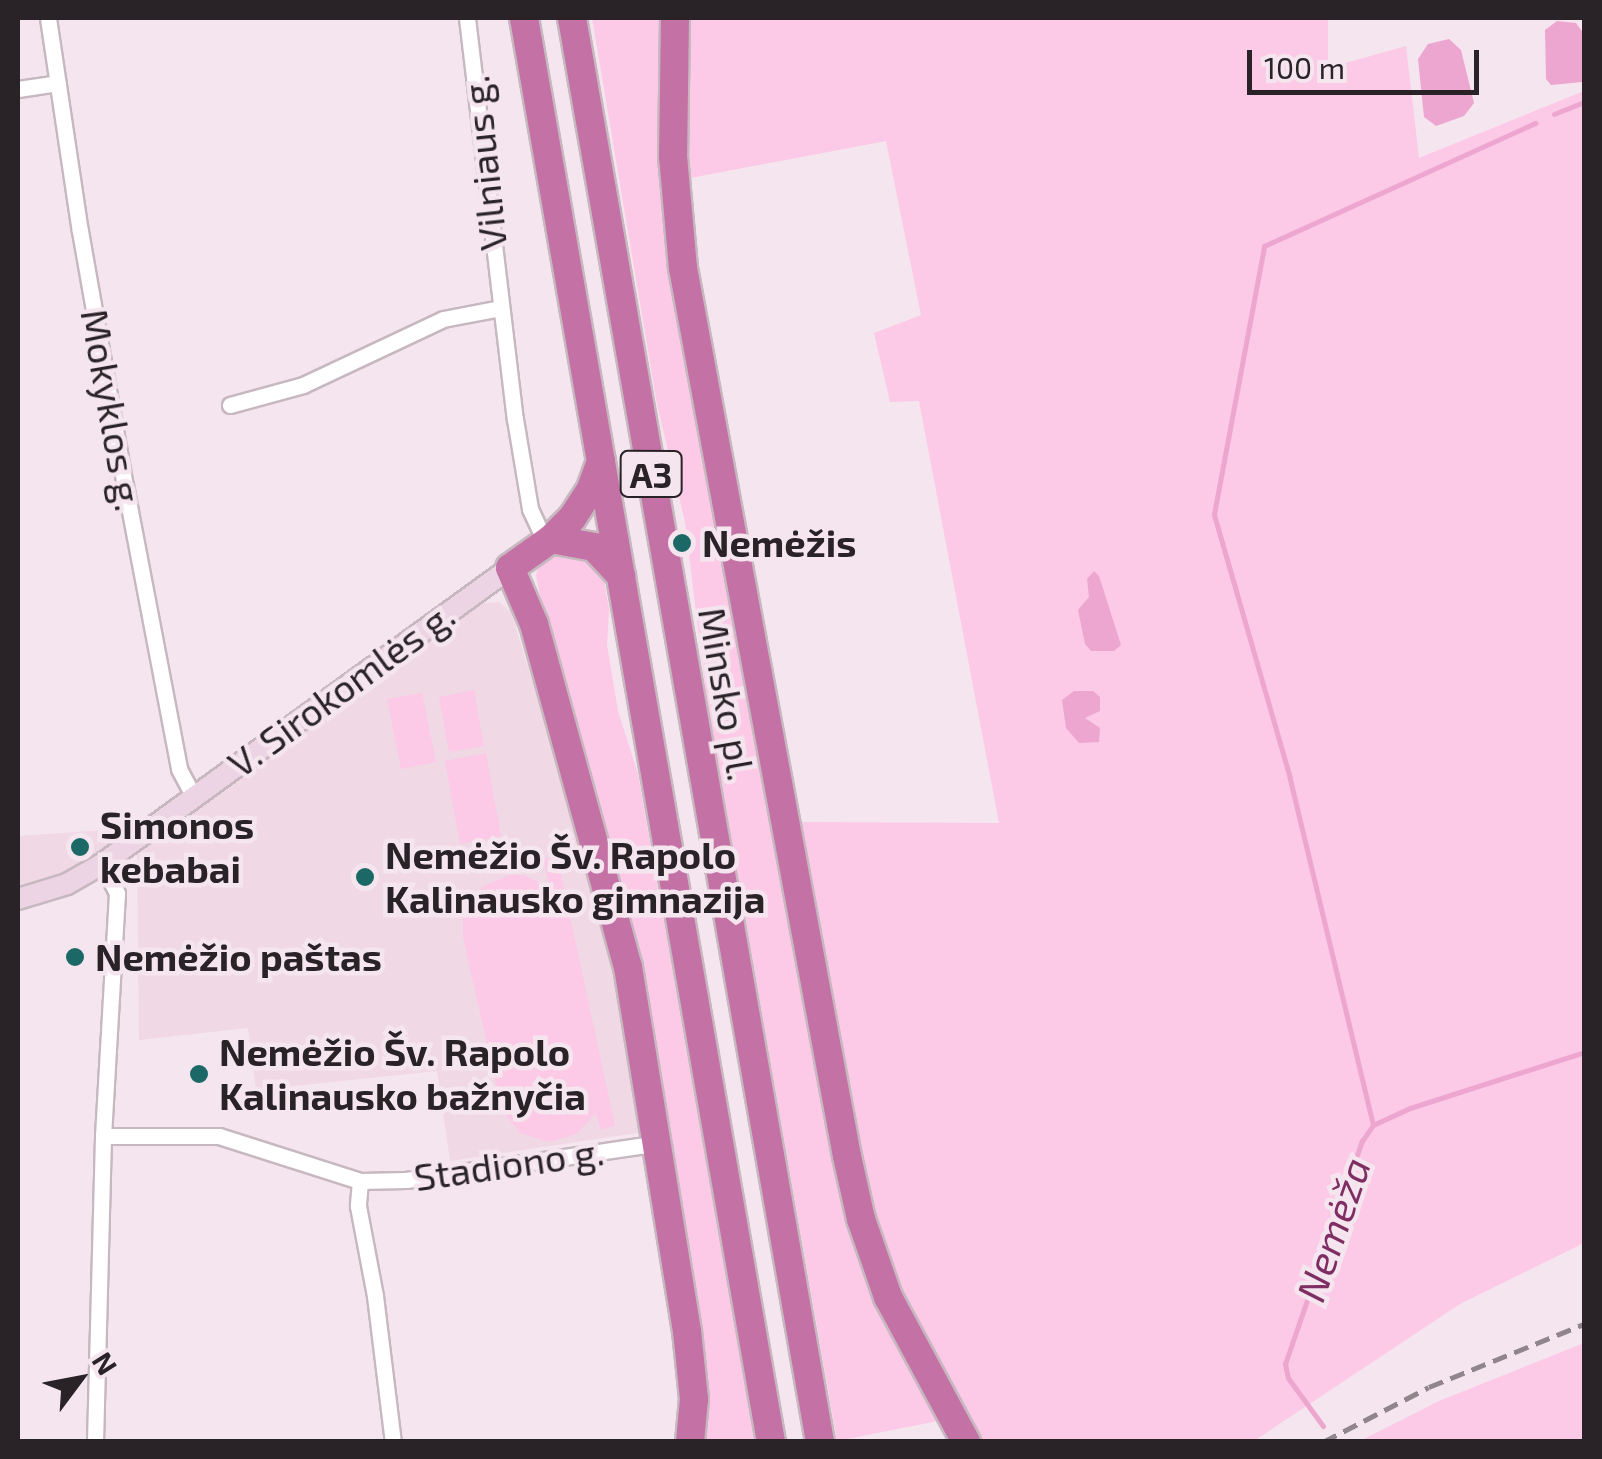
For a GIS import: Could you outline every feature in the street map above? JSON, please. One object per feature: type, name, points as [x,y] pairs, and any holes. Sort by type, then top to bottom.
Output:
[{"type":"highway","name":"A3","points":[[524,18],[770,1442]]},
{"type":"highway","name":"Minsko pl.","points":[[572,18],[820,1442]]},
{"type":"highway","points":[[676,18],[673,156],[683,268],[847,1156],[860,1219],[888,1297],[966,1442]]},
{"type":"highway","points":[[601,459],[583,503],[549,541],[510,568],[534,624],[628,967],[687,1331],[694,1399],[690,1442]]},
{"type":"highway","points":[[549,541],[594,546],[621,576]]},
{"type":"main road","name":"V. Sirokomlės g.","points":[[18,899],[67,884],[102,864],[510,568]]},
{"type":"street","name":"Mokyklos g.","points":[[48,18],[80,231],[178,769],[194,796]]},
{"type":"street","name":"Vilniaus g.","points":[[468,18],[500,308],[530,509],[549,541]]},
{"type":"street","points":[[18,89],[58,83]]},
{"type":"street","points":[[230,405],[302,385],[443,318],[500,308]]},
{"type":"street","points":[[95,1442],[103,1136],[117,893],[102,864]]},
{"type":"street","name":"Stadiono g.","points":[[103,1136],[219,1136],[360,1181],[406,1180],[659,1143]]},
{"type":"street","name":"Stadiono g.","points":[[360,1181],[358,1206],[376,1296],[394,1442]]},
{"type":"shaded area","points":[[592,18],[664,18],[661,85],[844,1198],[943,1420],[837,1441],[706,694],[685,522],[657,404]]},
{"type":"shaded area","points":[[685,18],[1328,18],[1328,68],[1406,46],[1419,158],[1584,91],[1584,1243],[1460,1304],[1254,1441],[979,1441],[891,1271],[864,1182],[796,822],[999,823],[919,401],[890,402],[874,333],[921,315],[886,141],[685,179]]},
{"type":"shaded area","points":[[1557,21],[1576,23],[1584,34],[1582,82],[1551,85],[1546,79],[1545,30]]},
{"type":"shaded area","points":[[1449,39],[1461,50],[1474,103],[1464,116],[1436,126],[1424,117],[1418,59],[1428,44]]},
{"type":"shaded area","points":[[567,544],[602,569],[609,609],[607,645],[618,711],[638,774],[755,1441],[699,1441],[703,1408],[536,575],[541,559]]},
{"type":"shaded area","points":[[1094,571],[1121,645],[1114,651],[1091,651],[1085,644],[1078,610],[1089,597],[1087,579]]},
{"type":"shaded area","name":"Nemėžio Šv. Rapolo Kalinausko gimnazija","points":[[499,602],[511,612],[601,904],[628,1026],[644,1132],[450,1161],[437,1071],[256,1090],[248,1028],[139,1040],[137,849],[476,604]]},
{"type":"shaded area","points":[[474,690],[484,746],[449,752],[439,697]]},
{"type":"shaded area","points":[[1074,691],[1093,691],[1100,697],[1100,711],[1085,718],[1100,728],[1099,742],[1079,743],[1066,728],[1062,700]]},
{"type":"shaded area","points":[[422,693],[436,762],[401,769],[387,699]]},
{"type":"shaded area","points":[[486,753],[501,836],[460,844],[445,761]]},
{"type":"shaded area","points":[[106,830],[120,842],[65,877],[18,890],[18,836]]},
{"type":"shaded area","points":[[557,856],[615,1126],[601,1130],[596,1113],[576,1134],[550,1142],[520,1133],[502,1110],[463,937],[463,917],[482,887],[509,875],[523,875],[549,887],[544,859]]},
{"type":"shaded area","points":[[1584,1343],[1584,1441],[1360,1441],[1439,1401]]},
{"type":"waterway","points":[[1554,114],[1584,102]]},
{"type":"waterway","points":[[1373,1125],[1290,778],[1214,514],[1264,246],[1535,123]]},
{"type":"waterway","name":"Nemėža","points":[[1323,1426],[1288,1378],[1285,1364],[1362,1141],[1373,1125],[1410,1108],[1584,1052]]},
{"type":"railway","points":[[1323,1442],[1429,1387],[1584,1324]]},
{"type":"place","name":"Nemėžis","points":[[682,543]]},
{"type":"place","name":"Simonos kebabai","points":[[80,847]]},
{"type":"place","name":"Nemėžio Šv. Rapolo Kalinausko gimnazija","points":[[365,877]]},
{"type":"place","name":"Nemėžio paštas","points":[[75,957]]},
{"type":"place","name":"Nemėžio Šv. Rapolo Kalinausko bažnyčia","points":[[199,1074]]}]
